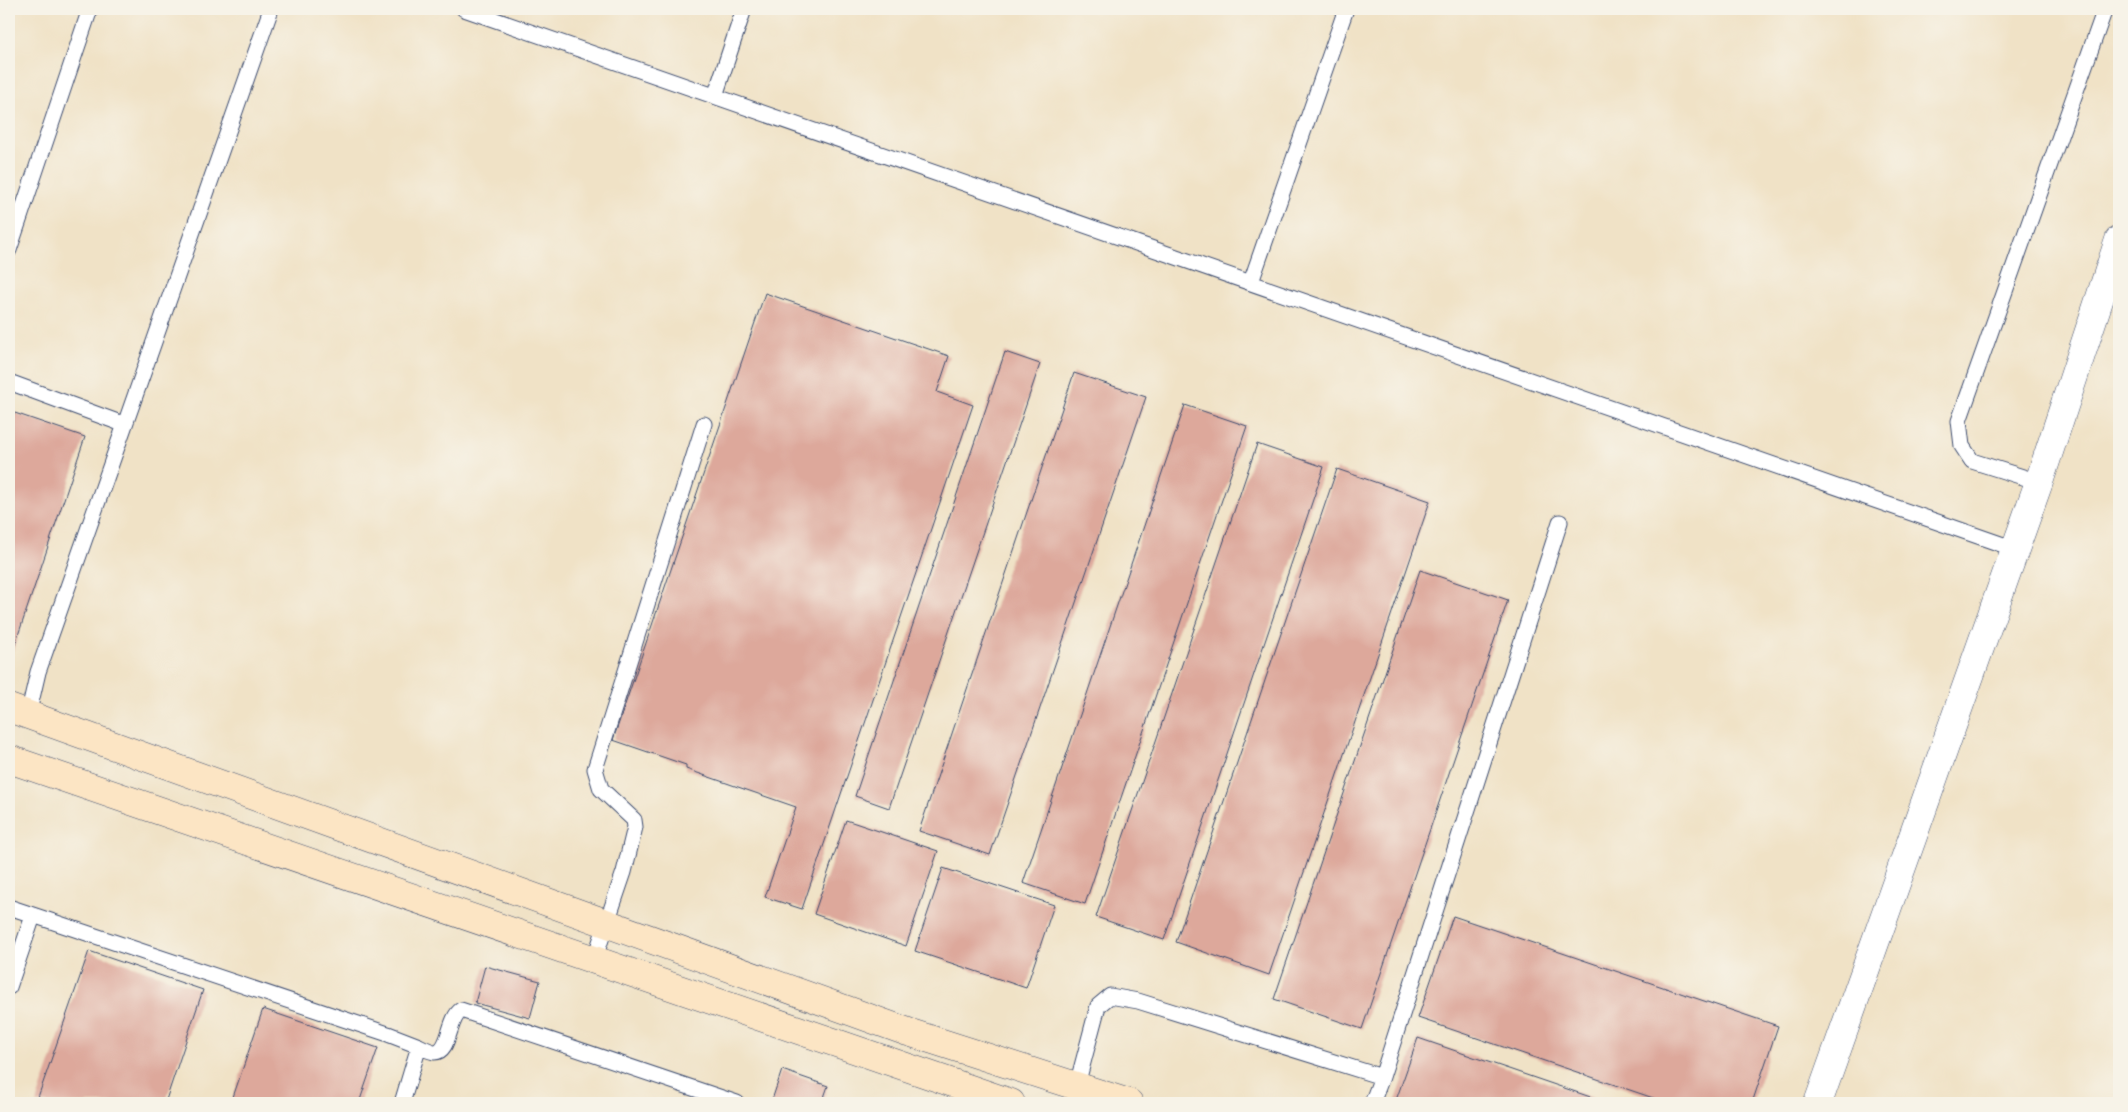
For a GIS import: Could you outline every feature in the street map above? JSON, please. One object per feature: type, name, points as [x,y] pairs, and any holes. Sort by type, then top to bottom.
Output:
[{"type":"street","points":[[1818,1103],[2039,482],[2119,240]]},
{"type":"street","points":[[18,712],[908,1032],[1129,1103]]},
{"type":"street","points":[[9,759],[1011,1103]]},
{"type":"street","points":[[261,846],[277,805]]},
{"type":"street","points":[[894,1064],[908,1032]]},
{"type":"lane","points":[[9,250],[90,9]]},
{"type":"lane","points":[[18,712],[38,672],[123,424],[271,9]]},
{"type":"lane","points":[[464,9],[2015,549]]},
{"type":"lane","points":[[715,96],[744,9]]},
{"type":"lane","points":[[1251,282],[1346,9]]},
{"type":"lane","points":[[2039,482],[1972,461],[1962,446],[1959,421],[2105,9]]},
{"type":"lane","points":[[9,382],[123,424]]},
{"type":"lane","points":[[594,960],[624,872],[635,827],[634,820],[601,789],[596,769],[704,424]]},
{"type":"lane","points":[[1372,1103],[1382,1077],[1560,522]]},
{"type":"lane","points":[[9,907],[388,1034],[434,1052],[441,1050],[445,1046],[455,1014],[461,1010],[737,1103]]},
{"type":"lane","points":[[9,987],[33,916]]},
{"type":"lane","points":[[1077,1085],[1098,1006],[1110,996],[1138,1001],[1382,1077]]},
{"type":"lane","points":[[402,1103],[419,1046]]},
{"type":"building","points":[[765,293],[949,356],[937,392],[973,405],[802,909],[765,897],[796,807],[686,769],[686,765],[613,740]]},
{"type":"building","points":[[1005,352],[1040,364],[889,808],[855,796]]},
{"type":"building","points":[[1074,373],[1146,397],[990,855],[919,831]]},
{"type":"building","points":[[1185,405],[1247,426],[1085,904],[1023,883]]},
{"type":"building","points":[[9,411],[85,437],[9,662]]},
{"type":"building","points":[[1257,444],[1324,467],[1164,940],[1096,917]]},
{"type":"building","points":[[1337,469],[1430,501],[1269,975],[1176,942]]},
{"type":"building","points":[[1420,570],[1508,600],[1362,1029],[1274,999]]},
{"type":"building","points":[[846,820],[938,851],[906,946],[814,914]]},
{"type":"building","points":[[943,868],[1054,905],[1026,988],[915,951]]},
{"type":"building","points":[[1453,916],[1778,1026],[1752,1103],[1668,1103],[1418,1018]]},
{"type":"building","points":[[89,951],[203,990],[165,1103],[36,1103]]},
{"type":"building","points":[[485,966],[540,981],[530,1018],[475,1003]]},
{"type":"building","points":[[263,1009],[378,1048],[359,1103],[231,1103]]},
{"type":"building","points":[[1418,1038],[1608,1103],[1395,1103]]},
{"type":"building","points":[[782,1070],[828,1086],[822,1103],[771,1103]]}]
